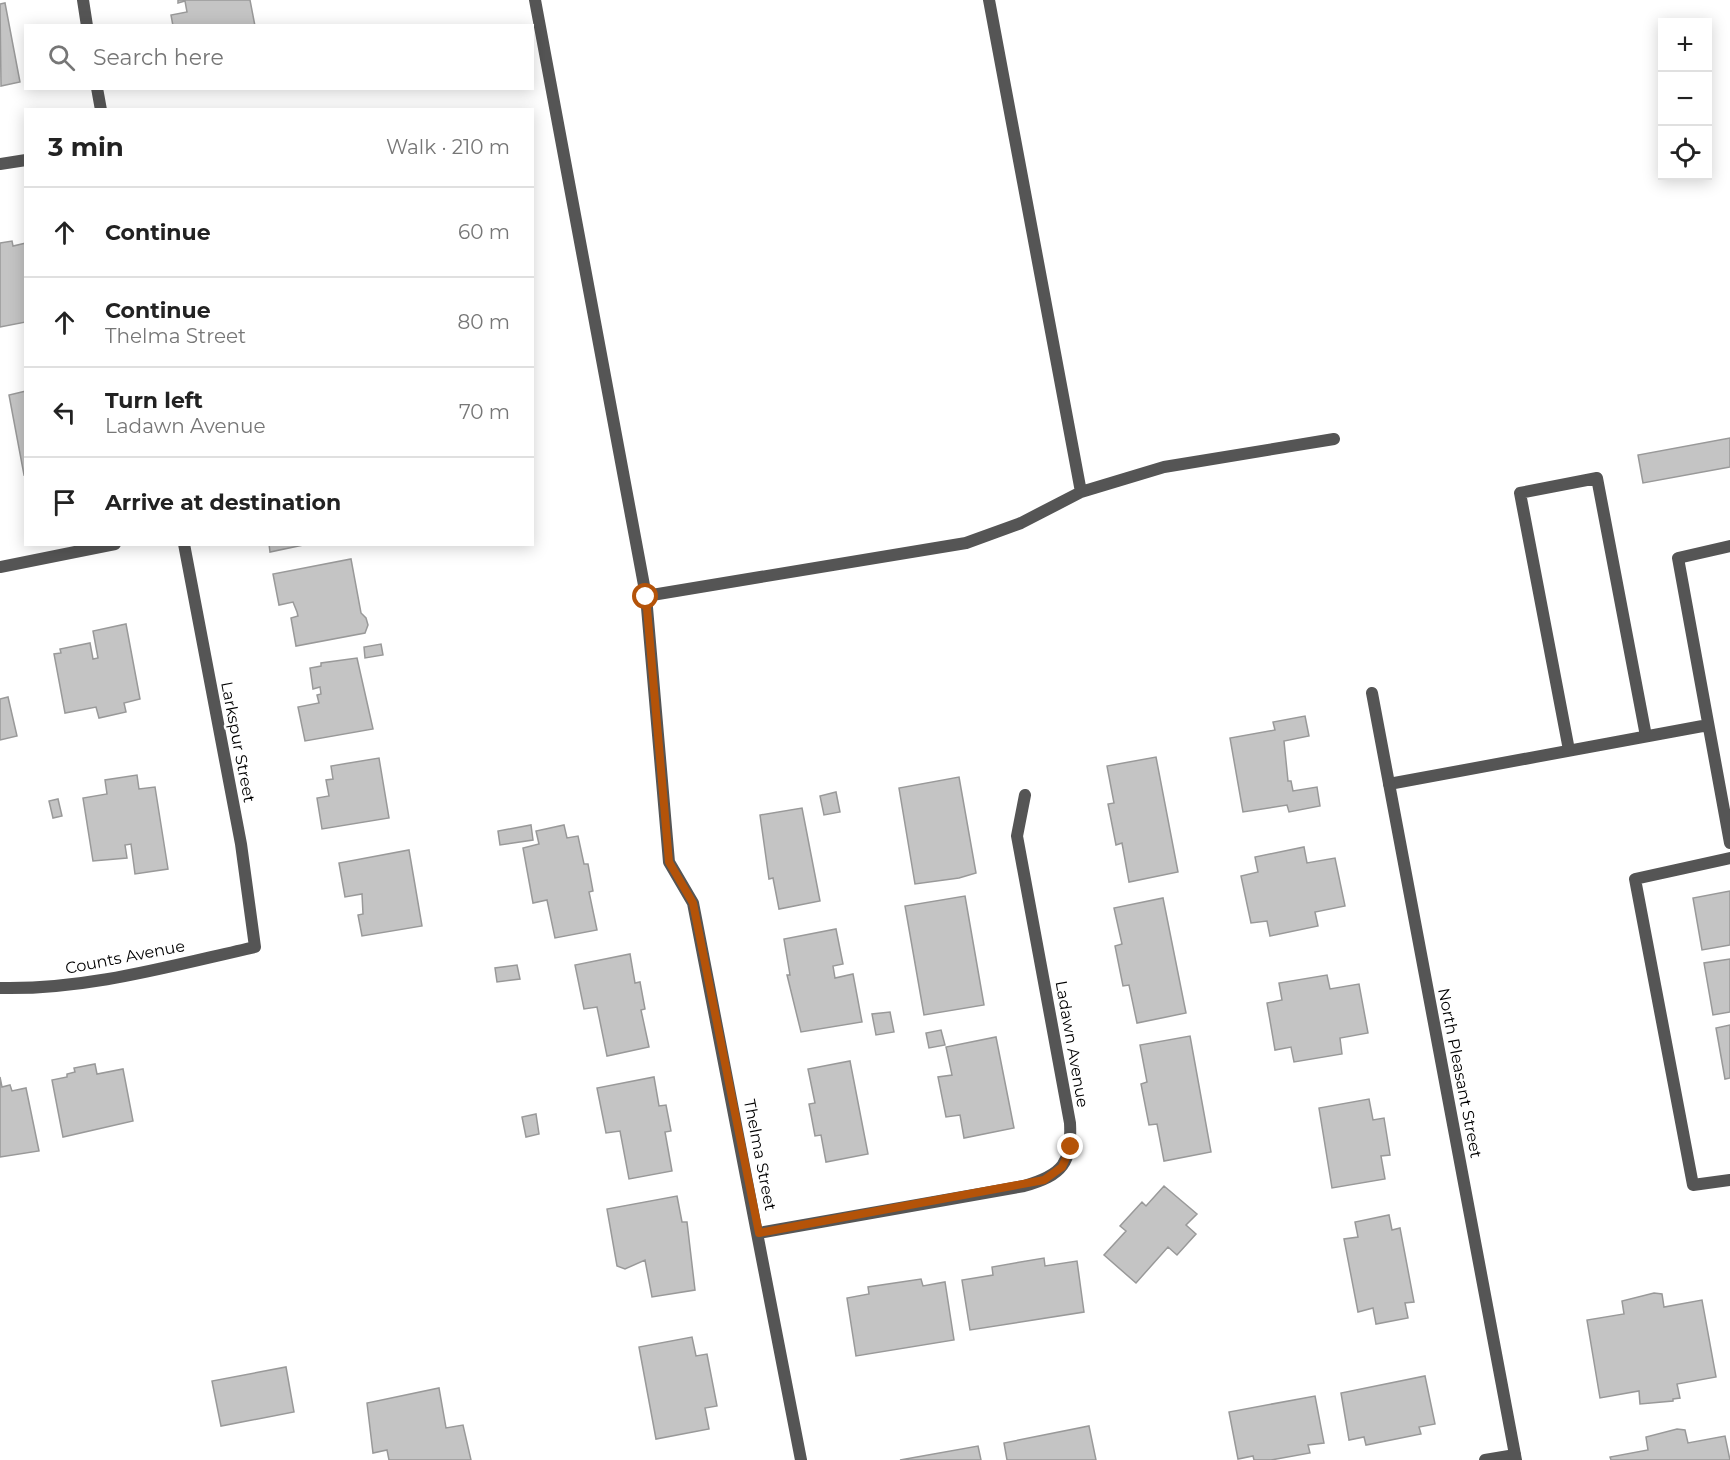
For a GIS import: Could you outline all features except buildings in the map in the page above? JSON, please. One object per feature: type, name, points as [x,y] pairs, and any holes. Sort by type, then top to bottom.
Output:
[{"type":"street","points":[[83,0],[87,24]]},
{"type":"street","points":[[535,0],[646,597],[966,543],[1021,523],[1081,492],[1164,467],[1334,439]]},
{"type":"street","points":[[989,0],[1081,492]]},
{"type":"street","points":[[97,90],[100,108]]},
{"type":"street","points":[[0,164],[24,160]]},
{"type":"street","points":[[1569,750],[1520,493],[1597,478],[1646,736]]},
{"type":"street","points":[[0,567],[106,546]]},
{"type":"street","name":"Larkspur Street","points":[[183,546],[241,844],[255,948]]},
{"type":"street","points":[[1730,546],[1678,558],[1730,843]]},
{"type":"street","name":"Thelma Street","points":[[646,597],[669,862],[693,903],[759,1233],[801,1460]]},
{"type":"street","name":"North Pleasant Street","points":[[1372,693],[1515,1457]]},
{"type":"street","points":[[1389,784],[1708,724]]},
{"type":"street","name":"Ladawn Avenue","points":[[759,1233],[1024,1185],[1044,1180],[1062,1167],[1071,1147],[1070,1123],[1017,836],[1025,795]]},
{"type":"street","points":[[1730,858],[1635,879],[1693,1185],[1730,1180]]},
{"type":"street","name":"Counts Avenue","points":[[0,988],[42,989],[85,984],[255,948]]},
{"type":"street","points":[[1485,1460],[1515,1457]]},
{"type":"route","points":[[646,597],[669,862],[693,903],[759,1233],[1044,1180],[1062,1167],[1071,1147]]}]
